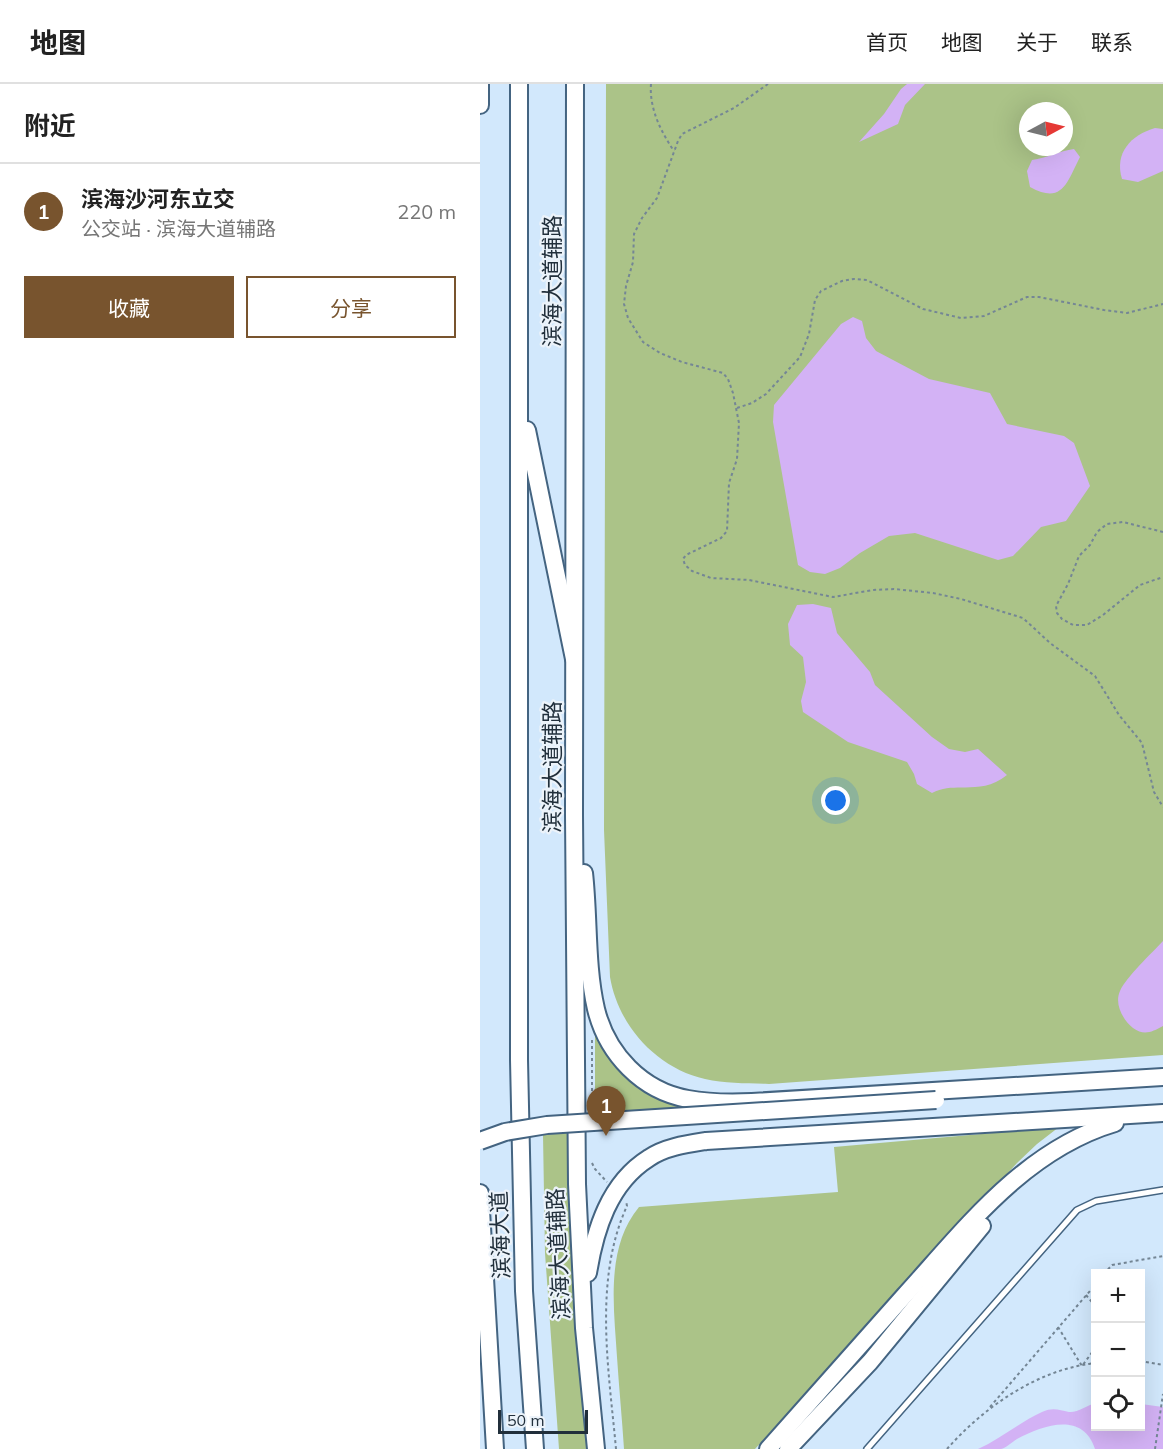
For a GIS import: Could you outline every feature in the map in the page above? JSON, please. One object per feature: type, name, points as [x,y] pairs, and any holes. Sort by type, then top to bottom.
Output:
[{"type":"main road","points":[[480,84],[480,105]]},
{"type":"main road","name":"滨海大道","points":[[519,84],[519,1072],[524,1291],[536,1449]]},
{"type":"main road","points":[[519,134],[528,84]]},
{"type":"main road","name":"滨海大道辅路","points":[[575,84],[574,815],[577,1184],[584,1328],[596,1449]]},
{"type":"main road","points":[[519,390],[574,658]]},
{"type":"main road","points":[[574,815],[588,910],[592,987],[602,1028],[610,1045],[631,1071],[668,1094],[707,1102],[752,1102],[1163,1077]]},
{"type":"main road","points":[[480,1141],[505,1132],[547,1125],[1068,1090],[1143,1078]]},
{"type":"main road","points":[[584,1328],[586,1292],[593,1245],[608,1203],[618,1186],[633,1170],[649,1157],[667,1149],[706,1141],[1163,1114]]},
{"type":"main road","points":[[768,1449],[991,1200],[1057,1148],[1098,1128],[1120,1121],[1163,1114]]},
{"type":"main road","points":[[788,1449],[870,1362],[1035,1164]]},
{"type":"main road","name":"滨海大道","points":[[480,1193],[495,1449]]},
{"type":"lane","points":[[867,1449],[1077,1210],[1096,1201],[1163,1190]]},
{"type":"path","points":[[651,84],[652,102],[660,129],[674,151]]},
{"type":"path","points":[[768,84],[734,108],[682,134],[657,198],[642,218],[634,234],[633,262],[626,286],[624,304],[628,318],[643,342],[660,353],[682,362],[723,373],[729,380],[737,408],[739,423],[737,459],[729,483],[727,531],[721,538],[686,555],[683,559],[684,565],[692,571],[711,578],[749,580],[834,597],[894,589],[933,593],[1023,618],[1050,643],[1095,676],[1119,715],[1142,743],[1154,792],[1163,807]]},
{"type":"path","points":[[737,408],[752,403],[766,394],[800,357],[809,334],[815,300],[821,291],[842,281],[867,280],[923,309],[961,318],[984,316],[1027,297],[1039,297],[1127,313],[1163,304]]},
{"type":"path","points":[[1163,532],[1123,522],[1107,524],[1097,532],[1090,545],[1080,556],[1056,606],[1058,613],[1062,619],[1074,625],[1087,625],[1140,585],[1163,578]]},
{"type":"path","points":[[592,1039],[592,1107]]},
{"type":"path","points":[[592,1164],[608,1183]]},
{"type":"path","points":[[616,1449],[607,1286],[610,1256],[618,1225],[627,1206],[625,1199]]},
{"type":"path","points":[[1108,1269],[1112,1265],[1163,1256]]},
{"type":"path","points":[[987,1410],[1091,1289]]},
{"type":"path","points":[[1086,1295],[1091,1302]]},
{"type":"path","points":[[1058,1327],[1083,1366]]},
{"type":"path","points":[[1083,1366],[1091,1353]]},
{"type":"path","points":[[1145,1362],[1163,1365]]},
{"type":"path","points":[[947,1449],[987,1410],[1028,1385],[1058,1373],[1091,1364]]},
{"type":"path","points":[[1155,1449],[1163,1394]]},
{"type":"green space","points":[[606,84],[1163,84],[1163,1055],[769,1084],[721,1082],[687,1073],[671,1065],[642,1042],[621,1012],[610,977],[604,830]]},
{"type":"green space","points":[[595,1033],[613,1063],[634,1084],[660,1099],[693,1109],[595,1118]]},
{"type":"green space","points":[[1059,1127],[1017,1163],[755,1449],[624,1449],[614,1319],[614,1279],[621,1241],[628,1223],[639,1207],[838,1192],[834,1147]]},
{"type":"green space","points":[[571,1132],[579,1357],[587,1449],[559,1449],[545,1253],[543,1135]]},
{"type":"shaded area","points":[[907,84],[925,84],[905,105],[898,124],[859,142],[884,114],[901,89]]},
{"type":"shaded area","points":[[1155,128],[1163,129],[1163,171],[1138,182],[1122,179],[1120,161],[1126,146],[1139,135]]},
{"type":"shaded area","points":[[1073,149],[1080,157],[1062,188],[1050,193],[1030,187],[1027,171],[1032,160],[1049,156],[1073,156]]},
{"type":"shaded area","points":[[853,317],[862,321],[866,338],[876,351],[929,379],[990,393],[1007,424],[1064,436],[1074,443],[1090,486],[1066,521],[1041,527],[1013,556],[998,560],[915,533],[889,536],[840,568],[825,574],[810,572],[798,565],[773,422],[774,405],[841,324]]},
{"type":"shaded area","points":[[813,604],[831,608],[837,633],[870,672],[875,685],[932,737],[949,749],[965,752],[978,749],[1007,775],[987,785],[941,789],[932,793],[917,784],[907,762],[848,742],[803,712],[801,701],[806,682],[803,657],[790,645],[788,624],[797,605]]},
{"type":"shaded area","points":[[1163,941],[1163,1026],[1152,1031],[1141,1032],[1126,1021],[1119,1006],[1118,996],[1128,979]]},
{"type":"shaded area","points":[[1091,1405],[1091,1431],[1145,1431],[1145,1405],[1163,1407],[1163,1449],[1095,1449],[1089,1437],[1081,1429],[1061,1424],[1038,1429],[1001,1449],[978,1449],[1046,1410],[1072,1412]]},
{"type":"place","name":"滨海沙河东立交","points":[[606,1136]]}]
